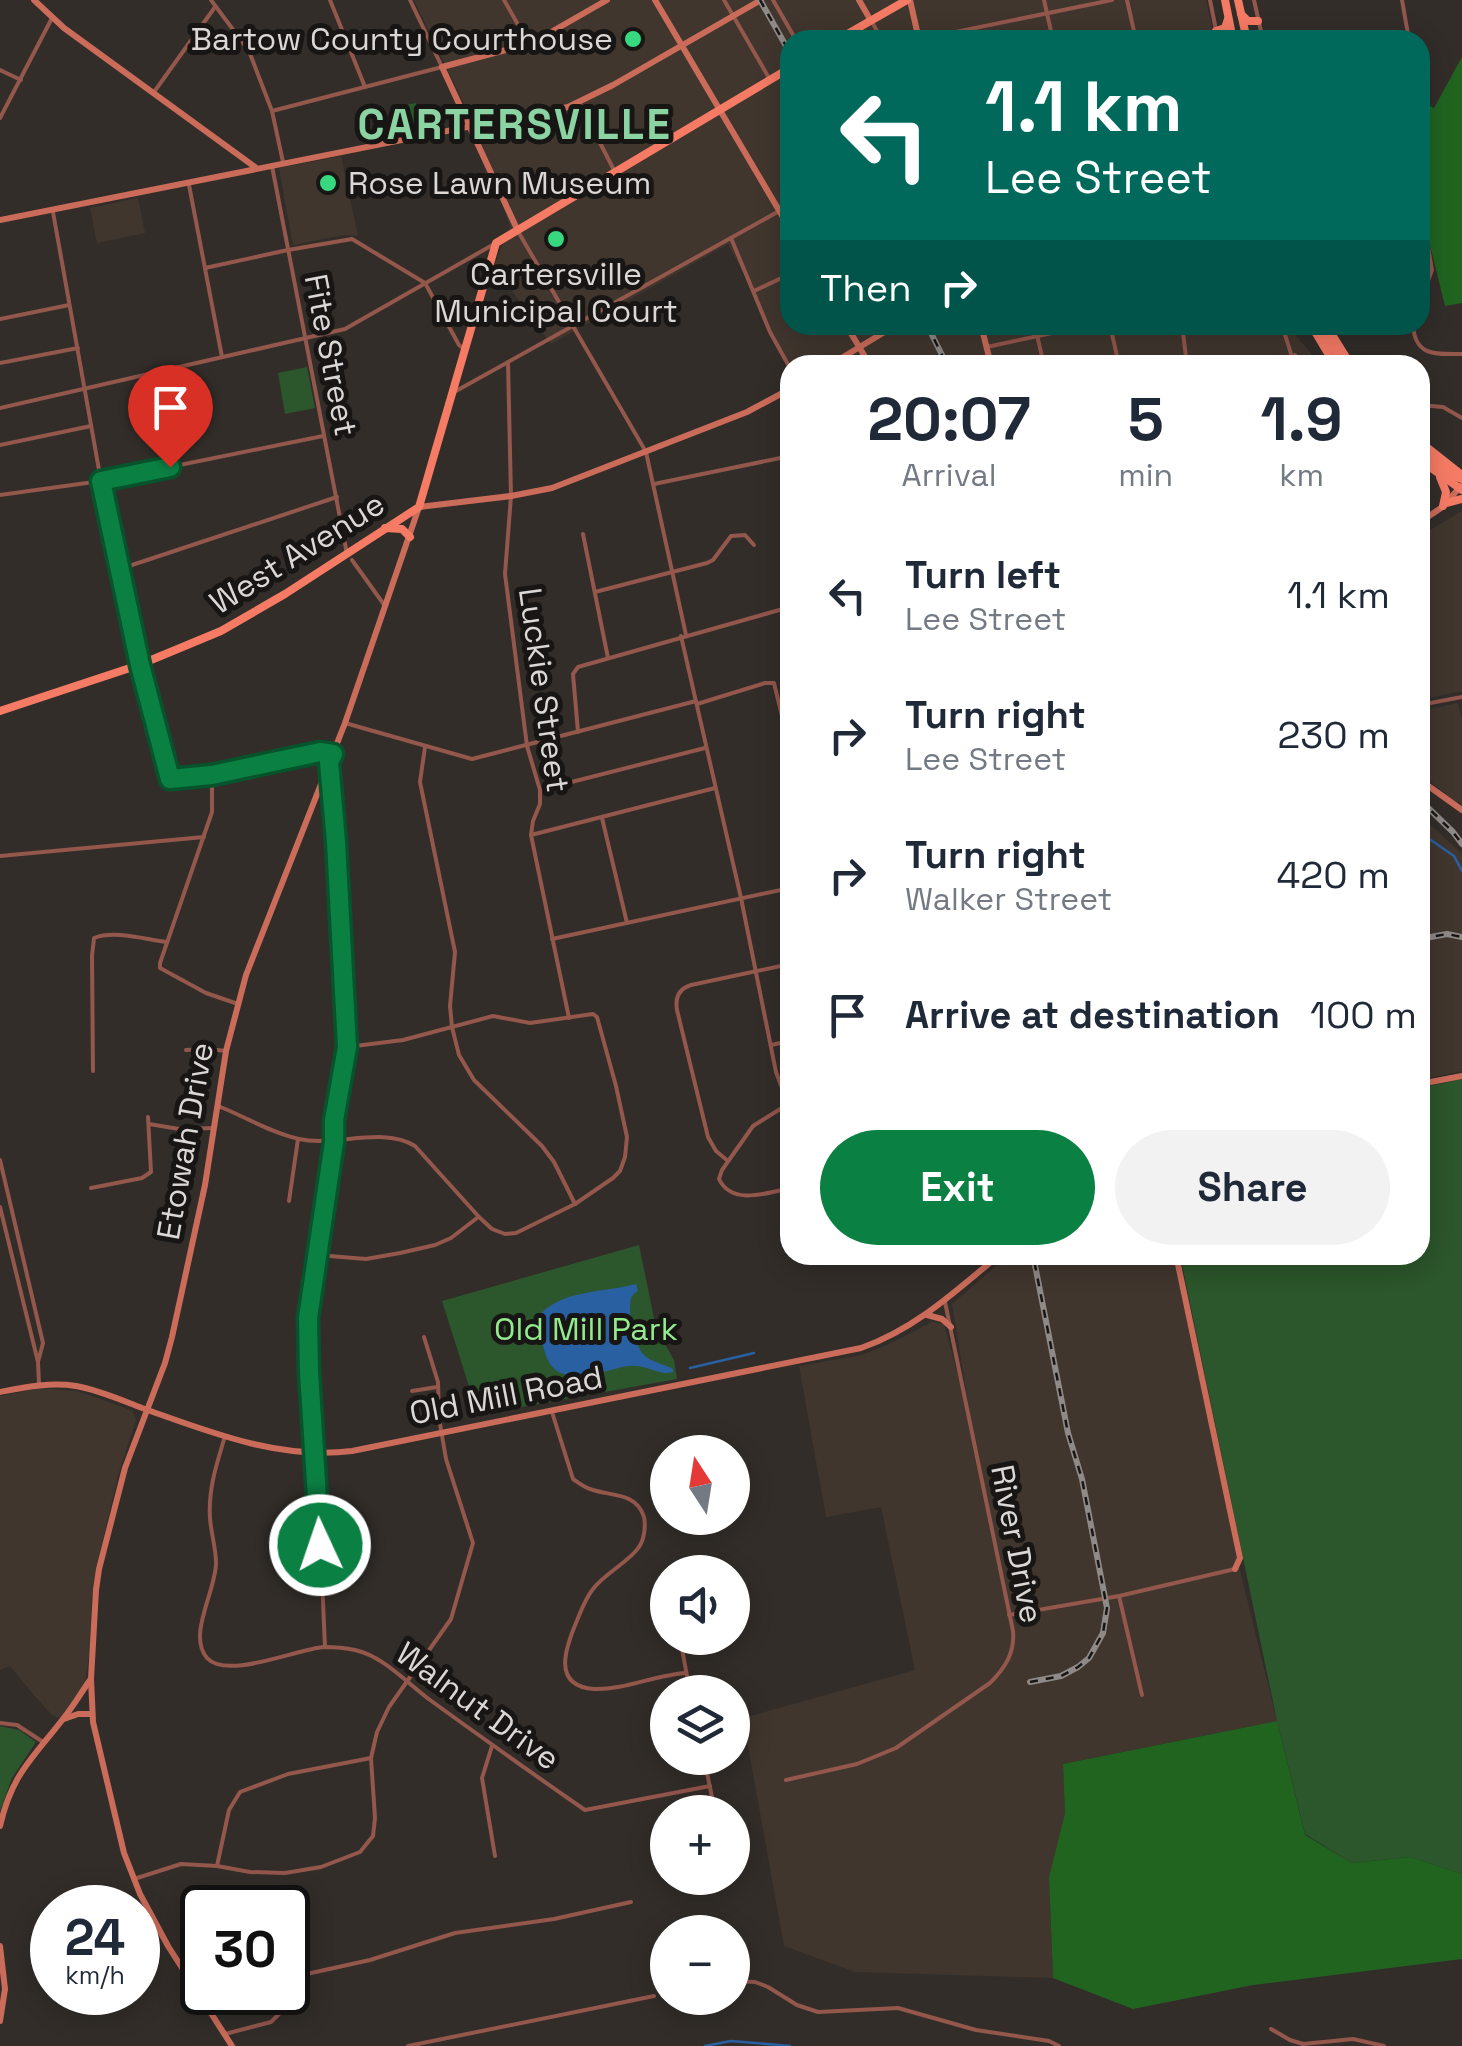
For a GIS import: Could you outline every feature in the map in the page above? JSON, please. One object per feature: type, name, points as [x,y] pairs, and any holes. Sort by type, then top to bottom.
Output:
[{"type":"main road","points":[[855,30],[909,0]]},
{"type":"main road","points":[[1225,0],[1231,30]]},
{"type":"main road","points":[[1236,0],[1243,24]]},
{"type":"main road","points":[[1236,0],[1244,30]]},
{"type":"main road","points":[[1241,14],[1250,22],[1258,21]]},
{"type":"main road","points":[[1223,30],[1228,19]]},
{"type":"main road","points":[[496,242],[780,74]]},
{"type":"main road","name":"Etowah Drive","points":[[419,507],[496,242]]},
{"type":"main road","points":[[1430,455],[1461,484]]},
{"type":"main road","points":[[1430,468],[1461,484]]},
{"type":"main road","points":[[1437,473],[1445,489],[1444,504],[1462,499]]},
{"type":"main road","name":"West Avenue","points":[[0,711],[140,665],[238,622],[350,557],[419,507]]},
{"type":"main road","points":[[385,528],[402,529],[410,536]]},
{"type":"street","points":[[34,0],[52,18],[256,168]]},
{"type":"street","points":[[211,0],[249,50],[272,111],[284,162]]},
{"type":"street","points":[[330,0],[365,87]]},
{"type":"street","points":[[410,0],[517,229],[646,452],[780,1086]]},
{"type":"street","points":[[504,0],[528,44]]},
{"type":"street","points":[[272,111],[528,44],[608,0]]},
{"type":"street","points":[[451,392],[780,211],[655,0]]},
{"type":"street","points":[[724,0],[770,80]]},
{"type":"street","points":[[0,220],[557,109],[579,102],[761,0]]},
{"type":"street","points":[[773,0],[790,30]]},
{"type":"street","points":[[858,0],[876,30]]},
{"type":"street","points":[[909,0],[916,30]]},
{"type":"street","points":[[1044,0],[1051,30]]},
{"type":"street","points":[[966,30],[1112,0]]},
{"type":"street","points":[[1127,0],[1134,30]]},
{"type":"street","points":[[1210,0],[1216,30]]},
{"type":"street","points":[[1254,0],[1260,30]]},
{"type":"street","points":[[1402,0],[1406,30]]},
{"type":"street","points":[[153,93],[216,6]]},
{"type":"street","points":[[0,118],[52,18]]},
{"type":"street","points":[[0,70],[22,80]]},
{"type":"street","points":[[579,102],[615,172]]},
{"type":"street","points":[[238,154],[238,171]]},
{"type":"street","name":"Fite Street","points":[[272,165],[350,557],[385,606]]},
{"type":"street","points":[[188,181],[222,357]]},
{"type":"street","points":[[52,209],[101,481],[140,665],[170,779],[212,775],[320,752],[333,754]]},
{"type":"street","points":[[732,238],[783,355]]},
{"type":"street","points":[[206,268],[352,239],[425,283],[464,349]]},
{"type":"street","points":[[0,408],[351,326],[496,242]]},
{"type":"street","points":[[753,292],[780,279]]},
{"type":"street","points":[[0,318],[69,304]]},
{"type":"street","points":[[852,335],[864,355]]},
{"type":"street","points":[[846,355],[879,335]]},
{"type":"street","points":[[984,335],[989,355]]},
{"type":"street","points":[[987,347],[1037,335],[1042,355]]},
{"type":"street","points":[[1415,335],[1426,351],[1462,354]]},
{"type":"street","points":[[0,363],[78,348]]},
{"type":"street","name":"Luckie Street","points":[[508,362],[511,496],[506,574],[527,746],[540,790],[531,834],[569,1018]]},
{"type":"street","name":"West Avenue","points":[[419,507],[552,488],[747,412],[780,394]]},
{"type":"street","points":[[1430,406],[1443,407],[1462,418]]},
{"type":"street","points":[[0,444],[91,426]]},
{"type":"street","points":[[0,494],[101,481],[324,436]]},
{"type":"street","points":[[654,484],[780,458]]},
{"type":"street","points":[[1430,514],[1461,484]]},
{"type":"street","points":[[120,569],[336,497]]},
{"type":"street","name":"Etowah Drive","points":[[232,2046],[182,1970],[134,1879],[122,1844],[92,1714],[99,1569],[125,1468],[172,1337],[199,1218],[226,1052],[238,1004],[257,942],[345,723],[419,507]]},
{"type":"street","points":[[582,534],[608,658]]},
{"type":"street","points":[[595,592],[699,566],[713,560],[731,536],[744,535],[754,545]]},
{"type":"street","points":[[578,732],[574,670],[780,609]]},
{"type":"street","points":[[345,723],[472,759],[765,683],[774,683],[780,708]]},
{"type":"street","points":[[1430,703],[1462,697]]},
{"type":"street","points":[[425,747],[420,782],[455,952],[450,1006],[459,1055],[474,1080],[542,1146],[574,1204]]},
{"type":"street","points":[[540,790],[707,747]]},
{"type":"street","points":[[325,1647],[308,1318],[347,1047],[329,762]]},
{"type":"street","points":[[212,775],[212,812],[160,968],[206,993],[238,1004]]},
{"type":"street","points":[[1430,787],[1462,810]]},
{"type":"street","points":[[531,834],[716,788]]},
{"type":"street","points":[[602,818],[628,923]]},
{"type":"street","points":[[0,856],[204,838]]},
{"type":"street","points":[[552,939],[780,890]]},
{"type":"street","points":[[93,1071],[94,938],[102,935],[168,942]]},
{"type":"street","points":[[728,1161],[708,1137],[676,999],[680,990],[688,986],[780,966]]},
{"type":"street","points":[[217,1106],[298,1139],[334,1142],[390,1136],[407,1141],[416,1146],[479,1217],[504,1234],[516,1233],[574,1204],[620,1171],[626,1137],[597,1017],[586,1013],[530,1023],[492,1016],[404,1040],[347,1047]]},
{"type":"street","points":[[770,1045],[780,1043]]},
{"type":"street","points":[[186,1050],[226,1052]]},
{"type":"street","points":[[1430,1082],[1462,1076]]},
{"type":"street","points":[[780,1110],[753,1126],[719,1179],[730,1192],[752,1196],[780,1190]]},
{"type":"street","points":[[91,1188],[142,1178],[150,1172],[148,1116]]},
{"type":"street","points":[[149,1124],[180,1129],[214,1128]]},
{"type":"street","points":[[289,1201],[298,1139]]},
{"type":"street","points":[[0,1160],[43,1343],[38,1362]]},
{"type":"street","points":[[0,1207],[38,1362],[39,1384]]},
{"type":"street","points":[[317,1255],[360,1259],[400,1253],[451,1238],[479,1217]]},
{"type":"street","name":"Old Mill Road","points":[[0,1392],[39,1384],[79,1386],[269,1448],[314,1453],[352,1451],[850,1351],[893,1335],[926,1315],[987,1265]]},
{"type":"street","points":[[1009,1614],[1119,1596],[1234,1569],[1240,1558],[1178,1265]]},
{"type":"street","name":"River Drive","points":[[786,1780],[879,1756],[912,1739],[977,1693],[1001,1672],[1012,1652],[1014,1638],[944,1301]]},
{"type":"street","points":[[926,1315],[951,1326]]},
{"type":"street","points":[[134,1879],[176,1864],[285,1873],[321,1867],[360,1852],[374,1836],[371,1758],[383,1720],[451,1619],[473,1543],[449,1471],[438,1412],[438,1387],[424,1337]]},
{"type":"street","points":[[412,1390],[438,1387]]},
{"type":"street","points":[[552,1412],[572,1478],[590,1490],[630,1499],[645,1520],[639,1548],[604,1576],[586,1599],[567,1642],[566,1670],[582,1686],[600,1689],[686,1672]]},
{"type":"street","name":"Walnut Drive","points":[[225,1436],[210,1497],[216,1562],[199,1632],[206,1657],[231,1667],[325,1647],[357,1650],[386,1665],[492,1746],[585,1810],[710,1786]]},
{"type":"street","points":[[1119,1596],[1142,1695]]},
{"type":"street","points":[[683,1655],[687,1675]]},
{"type":"street","points":[[0,1826],[11,1789],[25,1764],[91,1679]]},
{"type":"street","points":[[74,1705],[92,1714]]},
{"type":"street","points":[[63,1719],[92,1714]]},
{"type":"street","points":[[0,1723],[17,1725],[43,1742]]},
{"type":"street","points":[[492,1746],[482,1778],[495,1856]]},
{"type":"street","points":[[217,1866],[229,1810],[240,1792],[288,1774],[371,1758]]},
{"type":"street","points":[[708,1775],[712,1795]]},
{"type":"street","points":[[310,1972],[370,1960],[456,1933],[630,1902]]},
{"type":"street","points":[[0,1946],[5,1989],[0,2021]]},
{"type":"street","points":[[750,1982],[818,2012],[898,2008],[976,2030],[1049,2041],[1059,2046]]},
{"type":"street","points":[[408,2046],[650,1997]]},
{"type":"street","points":[[224,2034],[271,2022],[278,2015]]},
{"type":"street","points":[[1272,2029],[1303,2044],[1354,2039],[1384,2046]]},
{"type":"shaded area","points":[[414,0],[1206,0],[1213,30],[780,30],[780,335],[1296,335],[1312,355],[782,355],[728,244],[551,344],[494,266],[510,226],[477,131]]},
{"type":"shaded area","points":[[341,156],[358,236],[293,245],[279,168]]},
{"type":"shaded area","points":[[138,198],[145,233],[97,243],[90,208]]},
{"type":"shaded area","points":[[1462,511],[1462,691],[1430,698],[1430,530]]},
{"type":"shaded area","points":[[1458,703],[1462,719],[1462,804],[1430,781],[1430,709]]},
{"type":"shaded area","points":[[1430,824],[1462,854],[1462,1071],[1430,1078]]},
{"type":"shaded area","points":[[997,1265],[1175,1265],[1237,1558],[1277,1721],[1063,1764],[1065,1813],[1049,1877],[1053,1978],[855,1972],[784,1946],[750,1757],[750,1716],[915,1670],[881,1507],[826,1517],[799,1366],[862,1355],[932,1322],[944,1324],[972,1427],[952,1304]]},
{"type":"shaded area","points":[[40,1388],[92,1396],[133,1411],[136,1420],[96,1569],[85,1683],[59,1718],[51,1714],[10,1666],[0,1670],[0,1396]]},
{"type":"green space","points":[[1462,57],[1462,303],[1445,306],[1430,245],[1430,106],[1434,108]]},
{"type":"green space","points":[[416,103],[422,129],[405,133],[399,106]]},
{"type":"green space","points":[[307,367],[315,408],[285,414],[278,373]]},
{"type":"green space","points":[[1462,1079],[1462,1874],[1410,1857],[1352,1863],[1305,1834],[1277,1721],[1182,1265],[1430,1265],[1430,1086]]},
{"type":"green space","name":"Old Mill Park","points":[[639,1245],[656,1328],[674,1360],[677,1379],[478,1415],[442,1301]]},
{"type":"green space","points":[[1277,1721],[1305,1835],[1352,1863],[1410,1857],[1462,1874],[1462,1959],[1253,1985],[1133,2009],[1053,1978],[1049,1877],[1065,1813],[1063,1764]]},
{"type":"green space","points":[[0,1726],[19,1730],[36,1742],[12,1778],[0,1811]]},
{"type":"water","points":[[636,1284],[638,1291],[632,1296],[630,1308],[637,1343],[646,1357],[673,1372],[631,1366],[571,1375],[554,1368],[544,1350],[537,1319],[546,1309],[569,1297]]},
{"type":"waterway","points":[[1430,839],[1454,856],[1462,871]]},
{"type":"waterway","points":[[690,1368],[754,1353]]},
{"type":"waterway","points":[[705,2046],[731,2041],[790,2046]]},
{"type":"railway","points":[[760,0],[780,35]]},
{"type":"railway","points":[[932,335],[942,355]]},
{"type":"railway","points":[[1430,810],[1462,844]]},
{"type":"railway","points":[[1430,937],[1447,934],[1462,937]]},
{"type":"railway","points":[[1030,1682],[1061,1676],[1089,1658],[1103,1633],[1107,1608],[1035,1265]]},
{"type":"place","name":"Bartow County Courthouse","points":[[633,39]]},
{"type":"place","name":"Rose Lawn Museum","points":[[328,183]]},
{"type":"place","name":"Cartersville Municipal Court","points":[[556,239]]},
{"type":"district","name":"CARTERSVILLE","points":[[515,124]]},
{"type":"route","points":[[170,467],[101,481],[140,665],[170,779],[212,775],[320,752],[333,754],[329,762],[347,1047],[308,1318],[320,1545]]}]
